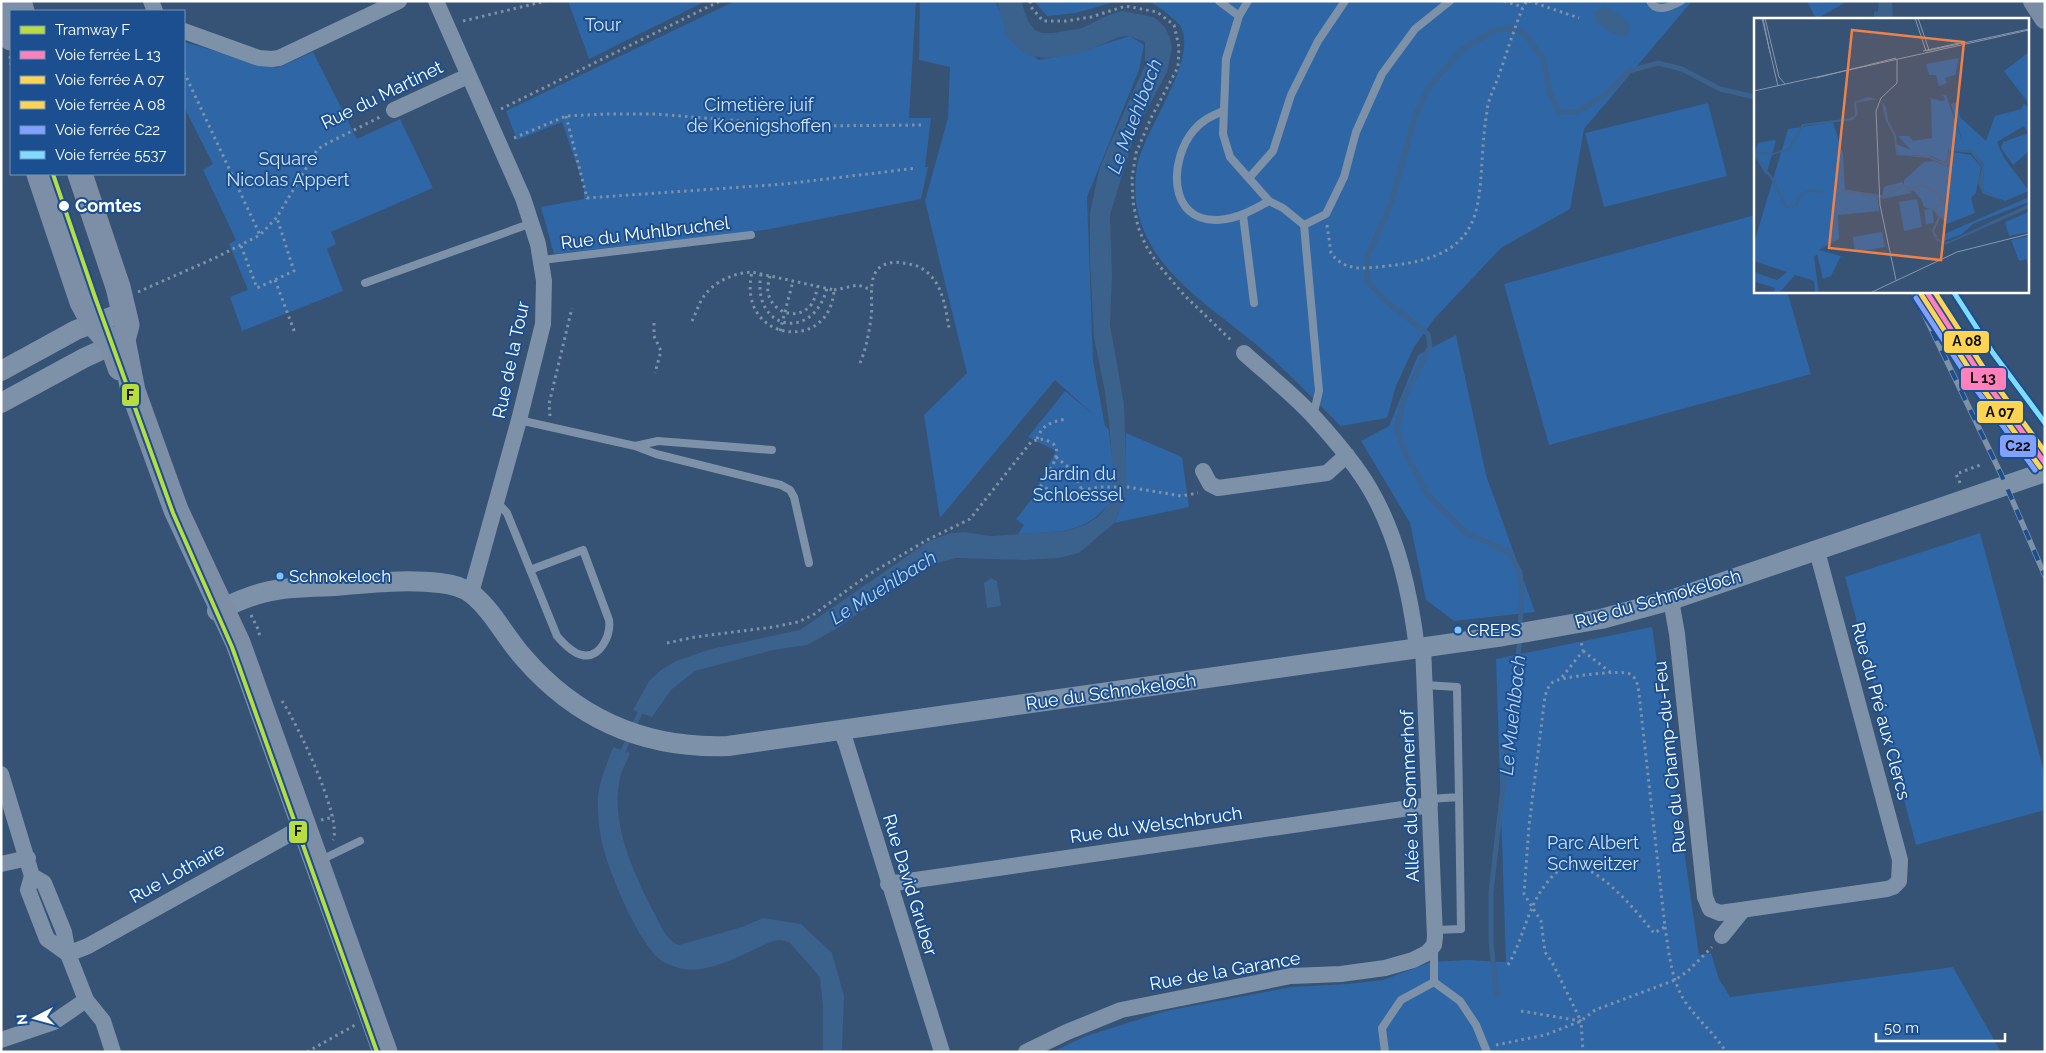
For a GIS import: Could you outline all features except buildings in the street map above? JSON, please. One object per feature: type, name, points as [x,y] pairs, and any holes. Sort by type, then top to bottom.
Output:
[{"type":"main road","points":[[2034,1],[2045,18]]},
{"type":"main road","points":[[1,7],[10,35]]},
{"type":"main road","points":[[39,175],[82,302],[94,324],[117,342],[176,510],[219,610],[238,643],[385,1052]]},
{"type":"main road","points":[[80,175],[118,287],[128,303],[127,326],[117,342]]},
{"type":"street","points":[[185,31],[259,58],[272,60],[399,1]]},
{"type":"street","name":"Rue de la Tour","points":[[436,1],[445,26],[523,198],[542,260],[545,303],[543,324],[519,420],[471,593]]},
{"type":"street","name":"Rue du Martinet","points":[[394,110],[468,76]]},
{"type":"street","points":[[1,371],[71,333],[94,324],[128,303]]},
{"type":"street","points":[[1,403],[117,342]]},
{"type":"street","name":"Allée du Sommerhof","points":[[1244,352],[1313,416],[1347,455],[1370,489],[1390,532],[1409,593],[1420,647],[1425,685],[1435,937]]},
{"type":"street","points":[[1202,472],[1210,484],[1218,488],[1327,473],[1347,455]]},
{"type":"street","name":"Rue du Schnokeloch","points":[[219,610],[262,593],[274,591],[368,583],[439,583],[460,588],[471,593],[522,656],[546,682],[569,701],[615,727],[637,736],[680,745],[714,747],[841,731],[1504,636],[1601,619],[1671,600],[2045,472]]},
{"type":"street","name":"Rue du Pré aux Clercs","points":[[1743,910],[1887,889],[1899,882],[1900,860],[1817,551]]},
{"type":"street","name":"Rue du Champ-du-Feu","points":[[1671,600],[1677,634],[1705,898],[1710,909],[1720,913],[1743,910]]},
{"type":"street","name":"Rue David Gruber","points":[[841,731],[942,1052]]},
{"type":"street","points":[[1,774],[6,805],[28,858],[32,876],[28,890],[47,939],[68,954],[86,1000],[102,1021],[114,1052]]},
{"type":"street","name":"Rue du Welschbruch","points":[[888,884],[1430,802]]},
{"type":"street","name":"Rue Lothaire","points":[[68,954],[88,946],[304,826]]},
{"type":"street","points":[[1,864],[28,858]]},
{"type":"street","points":[[1722,936],[1743,910]]},
{"type":"street","name":"Rue de la Garance","points":[[1026,1052],[1067,1032],[1121,1010],[1291,976],[1342,974],[1385,968],[1413,960],[1428,953],[1435,937]]},
{"type":"street","points":[[1,1040],[54,1022],[86,1000]]},
{"type":"lane","points":[[1218,1],[1239,16]]},
{"type":"lane","points":[[1248,1],[1239,16],[1226,59],[1223,134],[1230,157],[1269,201],[1283,208],[1304,224],[1318,392],[1313,416]]},
{"type":"lane","points":[[1249,178],[1273,151],[1291,95],[1318,41],[1345,1]]},
{"type":"lane","points":[[1304,224],[1326,214],[1344,177],[1356,132],[1382,74],[1415,29],[1450,1]]},
{"type":"lane","points":[[1650,1],[1652,5],[1658,8],[1666,8],[1681,1]]},
{"type":"lane","points":[[1223,111],[1205,119],[1193,130],[1181,156],[1176,180],[1180,200],[1188,211],[1200,218],[1219,220],[1243,215],[1269,201]]},
{"type":"lane","points":[[1243,215],[1254,303]]},
{"type":"lane","points":[[365,283],[532,223]]},
{"type":"lane","name":"Rue du Muhlbruchel","points":[[542,260],[751,235]]},
{"type":"lane","points":[[519,420],[635,446],[656,454],[781,484],[794,497],[809,563]]},
{"type":"lane","points":[[635,446],[658,442],[772,450]]},
{"type":"lane","points":[[497,502],[507,513],[530,570],[557,636],[564,644],[580,655],[588,656],[595,653],[604,643],[610,629],[609,620],[583,550],[530,570]]},
{"type":"lane","points":[[1425,685],[1457,687],[1461,929],[1435,937],[1434,982]]},
{"type":"lane","points":[[1430,802],[1459,797]]},
{"type":"lane","points":[[317,862],[360,841]]},
{"type":"lane","points":[[1385,1052],[1382,1028],[1401,1000],[1434,982]]},
{"type":"lane","points":[[1434,982],[1460,1000],[1476,1025],[1487,1052]]},
{"type":"path","points":[[445,26],[546,1]]},
{"type":"path","points":[[487,116],[720,1]]},
{"type":"path","points":[[1030,1],[1031,7],[1043,21],[1066,21],[1091,17],[1126,6],[1157,12],[1174,25],[1179,47],[1178,67],[1151,118],[1136,153],[1132,178],[1134,210],[1138,227],[1146,246],[1157,263],[1184,295],[1244,352]]},
{"type":"path","points":[[1504,1],[1523,7]]},
{"type":"path","points":[[1326,214],[1331,254],[1345,265],[1358,269],[1399,265],[1440,254],[1460,242],[1475,219],[1481,193],[1487,109],[1523,7],[1528,1],[1579,18]]},
{"type":"path","points":[[185,74],[260,235]]},
{"type":"path","name":"Rue du Martinet","points":[[128,303],[260,235],[277,218],[318,150],[324,144],[394,110]]},
{"type":"path","points":[[500,145],[541,125],[566,116],[656,114],[801,126],[924,126]]},
{"type":"path","points":[[566,116],[587,198],[785,184],[916,168]]},
{"type":"path","points":[[241,246],[257,288],[294,271],[277,218]]},
{"type":"path","points":[[860,363],[865,350],[872,317],[872,277],[881,266],[895,262],[917,266],[938,285],[944,301],[949,328]]},
{"type":"path","points":[[752,272],[749,288],[755,310],[765,324],[780,331],[806,330],[820,322],[832,304],[834,290]]},
{"type":"path","points":[[692,321],[704,296],[718,282],[734,275],[752,272],[834,290],[858,285],[872,290]]},
{"type":"path","points":[[761,274],[758,290],[763,305],[773,318],[783,322],[800,322],[814,315],[823,301],[827,288]]},
{"type":"path","points":[[770,276],[768,291],[770,299],[779,310],[785,313],[795,314],[806,310],[815,298],[818,286]]},
{"type":"path","points":[[275,280],[294,334]]},
{"type":"path","points":[[780,331],[793,281]]},
{"type":"path","points":[[554,429],[549,404],[572,308]]},
{"type":"path","points":[[654,324],[654,336],[661,351],[655,373]]},
{"type":"path","points":[[1037,439],[1040,430],[1046,425],[1066,419]]},
{"type":"path","points":[[667,643],[695,637],[773,627],[798,622],[813,615],[868,575],[927,540],[970,519],[1031,442],[1037,439],[1047,440],[1055,444],[1057,448],[1056,457],[1041,486],[1063,496],[1082,490],[1108,487],[1128,487],[1181,496],[1218,488]]},
{"type":"path","points":[[1056,457],[1073,471],[1082,490]]},
{"type":"path","points":[[1961,472],[1983,464]]},
{"type":"path","points":[[1562,678],[1583,651],[1611,672]]},
{"type":"path","points":[[1583,1052],[1581,1021],[1552,962],[1545,952],[1541,921],[1524,894],[1545,696],[1548,687],[1553,682],[1562,678],[1611,672],[1629,674],[1638,684],[1665,927],[1675,980],[1684,1001],[1715,1036],[1726,1052]]},
{"type":"path","points":[[1508,965],[1540,892],[1556,872],[1567,866],[1578,866],[1602,880],[1628,901],[1654,932],[1665,927]]},
{"type":"path","points":[[1497,1045],[1545,1035],[1581,1021],[1595,1010],[1675,980],[1688,971],[1722,936]]},
{"type":"path","points":[[1521,1011],[1581,1021]]},
{"type":"path","points":[[307,1052],[372,1016]]},
{"type":"green space","name":"Tour","points":[[568,1],[706,1],[589,59]]},
{"type":"green space","name":"Cimetière juif de Koenigshoffen","points":[[735,1],[916,1],[909,118],[931,118],[925,167],[928,167],[921,199],[765,230],[554,254],[541,207],[584,199],[584,186],[562,122],[517,140],[506,111]]},
{"type":"green space","points":[[920,1],[995,1],[1015,43],[1039,60],[1086,50],[1130,36],[1144,45],[1139,70],[1087,197],[1093,361],[1105,426],[1109,430],[1115,482],[1113,498],[1094,518],[1085,524],[1064,531],[1018,534],[1024,525],[1016,519],[1034,496],[1033,494],[1056,451],[1028,437],[1065,391],[1094,415],[1055,380],[940,518],[924,415],[967,373],[925,201],[948,118],[950,67],[919,60]]},
{"type":"green space","points":[[1034,1],[1118,1],[1076,13],[1047,16]]},
{"type":"green space","points":[[1146,1],[1692,1],[1584,129],[1570,209],[1501,248],[1434,319],[1414,347],[1396,386],[1387,418],[1341,426],[1270,357],[1183,284],[1166,267],[1152,247],[1142,225],[1136,201],[1137,167],[1141,152],[1177,75],[1183,56],[1184,39],[1180,25],[1161,9]]},
{"type":"green space","points":[[1807,1],[1848,1],[1818,18],[1816,18]]},
{"type":"green space","name":"Square Nicolas Appert","points":[[185,42],[277,68],[313,52],[357,139],[400,119],[433,188],[331,232],[336,244],[327,249],[343,291],[242,331],[230,297],[248,290],[229,244],[236,240],[203,170],[213,164],[185,109]]},
{"type":"green space","points":[[1708,103],[1727,176],[1604,207],[1585,133]]},
{"type":"green space","points":[[1754,215],[1754,292],[1787,292],[1811,374],[1549,445],[1504,284]]},
{"type":"green space","points":[[1456,335],[1486,475],[1535,612],[1454,621],[1426,600],[1410,523],[1361,441],[1389,426],[1418,355]]},
{"type":"green space","name":"Jardin du Schloessel","points":[[1126,433],[1182,457],[1189,507],[1114,523],[1124,489]]},
{"type":"green space","points":[[1980,533],[2045,775],[2045,810],[1916,845],[1845,577]]},
{"type":"green space","name":"Parc Albert Schweitzer","points":[[1652,627],[1699,955],[1711,953],[1719,979],[1730,997],[1953,967],[2001,1052],[1052,1052],[1086,1036],[1166,1011],[1291,987],[1383,980],[1431,962],[1467,960],[1506,962],[1496,659]]},
{"type":"water","points":[[997,1],[1021,1],[1028,21],[1035,30],[1042,33],[1082,28],[1106,16],[1122,11],[1154,17],[1165,27],[1170,38],[1172,48],[1167,72],[1136,130],[1110,215],[1112,275],[1110,325],[1124,404],[1127,493],[1114,523],[1079,553],[1059,558],[1024,560],[956,558],[938,563],[914,575],[836,629],[807,645],[773,650],[695,671],[671,690],[652,717],[633,710],[649,681],[661,670],[676,661],[711,649],[800,630],[929,541],[951,533],[965,532],[991,536],[1065,531],[1085,525],[1098,517],[1112,500],[1114,481],[1109,423],[1094,338],[1090,213],[1099,170],[1145,65],[1145,42],[1129,36],[1119,37],[1079,54],[1045,58],[1026,55],[1006,34]]},
{"type":"water","points":[[1879,1],[1892,1],[1893,18],[1874,18],[1874,12],[1878,11]]},
{"type":"water","points":[[1605,6],[1625,20],[1628,24],[1629,33],[1616,35],[1596,21],[1595,11]]},
{"type":"water","points":[[991,578],[997,581],[1001,606],[987,608],[984,583]]},
{"type":"water","points":[[613,747],[630,753],[621,774],[618,791],[618,809],[624,844],[637,878],[666,935],[679,945],[742,927],[763,918],[801,924],[832,953],[844,996],[842,1052],[823,1052],[823,1007],[820,977],[789,942],[773,941],[718,965],[694,969],[683,969],[669,965],[653,953],[626,908],[612,874],[601,838],[598,814],[599,793],[602,777]]},
{"type":"waterway","name":"Le Muehlbach","points":[[1520,628],[1522,593],[1520,572],[1509,552],[1466,533],[1428,495],[1405,453],[1397,427],[1404,398],[1430,346],[1428,334],[1383,299],[1367,280],[1368,255],[1391,204],[1415,116],[1428,89],[1461,50],[1495,30],[1516,28],[1527,37],[1543,58],[1550,93],[1559,112],[1577,112],[1605,95],[1629,71],[1658,63],[1682,69],[1720,89],[1754,97]]},
{"type":"waterway","name":"Le Muehlbach","points":[[1497,996],[1491,942],[1491,892],[1520,639]]},
{"type":"waterway","name":"Le Muehlbach","points":[[633,728],[642,708]]},
{"type":"waterway","name":"Le Muehlbach","points":[[621,755],[630,736]]},
{"type":"railway","points":[[1913,292],[2001,474],[2045,576]]},
{"type":"tram line","name":"F","points":[[53,175],[173,513],[232,647],[377,1052]]},
{"type":"transit line","points":[[1927,292],[1980,374],[2045,463]]},
{"type":"transit line","points":[[1935,292],[1985,370],[2045,452]]},
{"type":"transit line","points":[[1921,294],[1975,378],[2040,467]]},
{"type":"rail line","name":"5537","points":[[1954,292],[1993,353],[2045,423]]},
{"type":"rail line","name":"C22","points":[[1916,298],[1970,381],[2035,470]]},
{"type":"place","name":"Comtes","points":[[64,206]]},
{"type":"place","name":"Schnokeloch","points":[[280,576]]},
{"type":"place","name":"CREPS","points":[[1458,630]]}]
